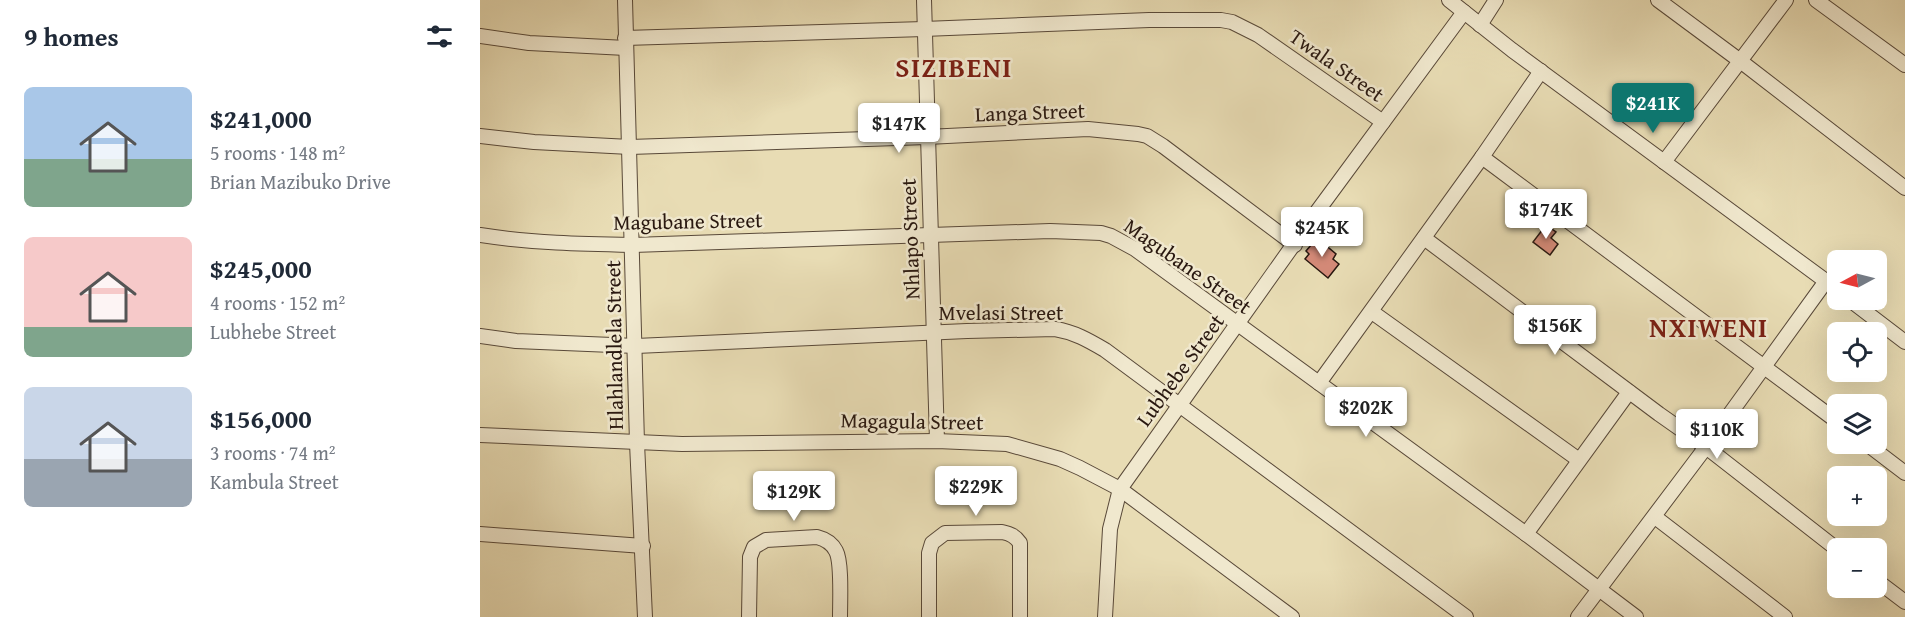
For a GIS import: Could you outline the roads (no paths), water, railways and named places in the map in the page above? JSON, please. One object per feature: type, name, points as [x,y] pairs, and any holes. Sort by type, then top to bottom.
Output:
[{"type":"street","name":"Hlahlandlela Street","points":[[625,0],[645,617]]},
{"type":"street","name":"Nhlapo Street","points":[[924,0],[937,441]]},
{"type":"street","points":[[1449,0],[1541,71],[1826,281],[1655,517],[1578,617]]},
{"type":"street","points":[[1480,25],[1496,0]]},
{"type":"street","points":[[1658,0],[1905,188]]},
{"type":"street","points":[[1664,162],[1786,0]]},
{"type":"street","points":[[1816,0],[1905,65]]},
{"type":"street","name":"Lubhebe Street","points":[[1120,489],[1316,213],[1464,12]]},
{"type":"street","name":"Twala Street","points":[[480,36],[529,43],[626,43],[1149,20],[1232,22],[1258,35],[1383,122]]},
{"type":"street","points":[[1319,383],[1372,312],[1541,71]]},
{"type":"street","name":"Langa Street","points":[[480,136],[630,147],[1088,129],[1138,134],[1147,136],[1163,146],[1295,245]]},
{"type":"street","points":[[1482,157],[1827,414]]},
{"type":"street","name":"Magubane Street","points":[[480,235],[578,244],[633,245],[1050,231],[1101,233],[1111,236],[1135,249],[1636,617]]},
{"type":"street","points":[[1424,238],[1706,447],[1827,541]]},
{"type":"street","points":[[1863,310],[1905,342]]},
{"type":"street","points":[[1372,312],[1579,459]]},
{"type":"street","name":"Mvelasi Street","points":[[480,336],[636,346],[1017,329],[1069,331],[1105,350],[1466,617]]},
{"type":"street","points":[[1526,534],[1629,392]]},
{"type":"street","name":"Magagula Street","points":[[480,435],[682,444],[937,441],[996,443],[1027,448],[1080,468],[1120,489],[1292,617]]},
{"type":"street","points":[[1880,454],[1905,473]]},
{"type":"street","points":[[1105,617],[1110,529],[1120,489]]},
{"type":"street","points":[[1655,517],[1785,617]]},
{"type":"street","points":[[929,617],[929,553],[932,543],[945,533],[1002,532],[1011,534],[1020,543],[1020,617]]},
{"type":"street","points":[[480,534],[643,546]]},
{"type":"street","points":[[749,617],[750,557],[754,547],[766,540],[817,537],[825,539],[837,551],[840,617]]},
{"type":"street","points":[[1887,588],[1905,602]]},
{"type":"district","name":"SIZIBENI","points":[[954,67]]},
{"type":"district","name":"NXIWENI","points":[[1709,327]]}]
